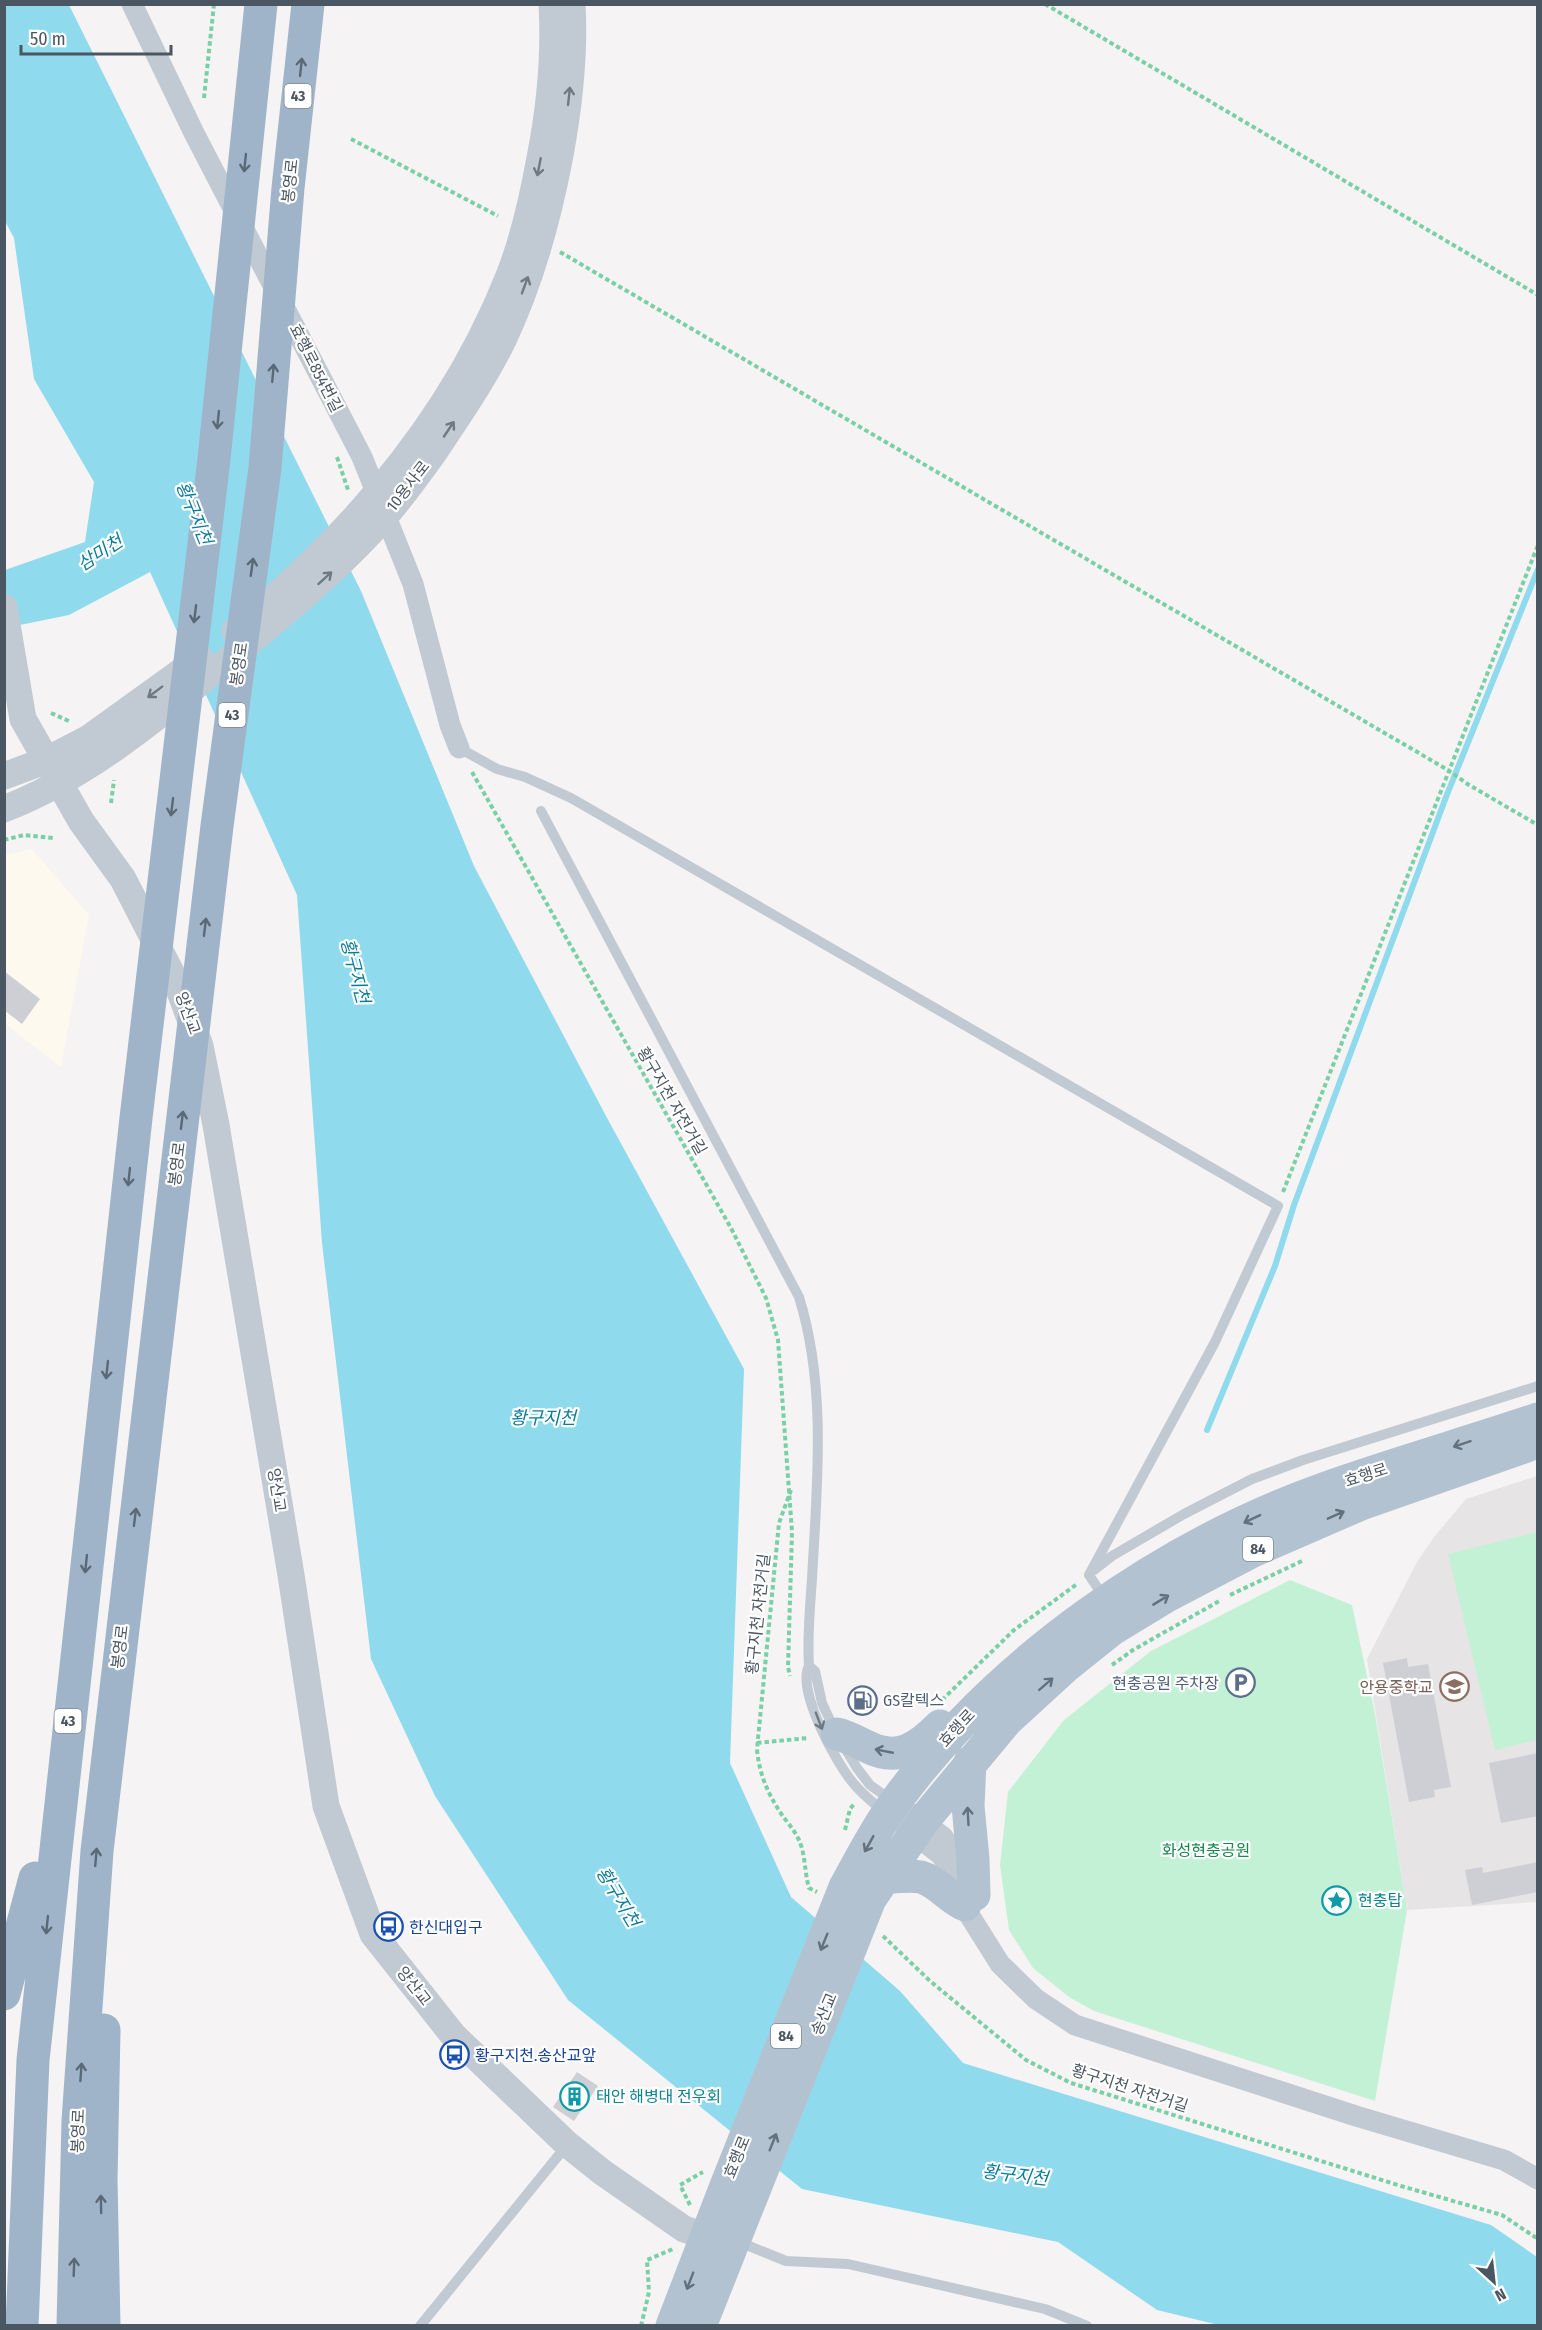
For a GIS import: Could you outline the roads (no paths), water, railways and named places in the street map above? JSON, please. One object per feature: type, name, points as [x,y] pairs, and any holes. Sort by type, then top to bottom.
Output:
[{"type":"highway","name":"43","points":[[21,2325],[33,2060],[136,1118],[214,459],[261,4]]},
{"type":"highway","name":"봉영로","points":[[73,2325],[78,2121],[97,1851],[215,838],[265,468],[288,188],[308,4]]},
{"type":"highway","points":[[4,1994],[63,1774]]},
{"type":"highway","points":[[88,1970],[104,2012],[101,2190],[104,2325]]},
{"type":"main road","name":"효행로","points":[[854,1890],[919,1827],[1007,1720],[1066,1666],[1111,1630],[1167,1596],[1255,1550],[1361,1504],[1410,1474],[1538,1419]]},
{"type":"main road","name":"효행로","points":[[854,1890],[891,1808],[970,1712],[1038,1650],[1136,1581],[1211,1539],[1325,1488],[1410,1474],[1538,1443]]},
{"type":"main road","points":[[854,1890],[921,1878],[934,1884],[952,1899],[972,1908],[973,1859],[968,1806],[976,1755],[970,1749],[968,1739],[1008,1695],[1013,1686],[1013,1672]]},
{"type":"main road","points":[[823,1736],[853,1738],[869,1748],[900,1754],[927,1739],[944,1722],[956,1715],[970,1712]]},
{"type":"main road","name":"송산교","points":[[739,2191],[854,1890]]},
{"type":"main road","name":"효행로","points":[[672,2325],[710,2230],[739,2191]]},
{"type":"main road","name":"효행로","points":[[700,2325],[710,2230]]},
{"type":"street","name":"효행로854번길","points":[[132,4],[194,133],[362,457],[413,584],[450,725],[459,748]]},
{"type":"street","name":"10용사로","points":[[4,776],[154,721],[282,617],[332,572],[408,489],[480,382],[495,333],[535,185],[552,84],[554,32],[552,4]]},
{"type":"street","name":"10용사로","points":[[495,333],[535,258],[547,219],[566,126],[571,76],[572,4]]},
{"type":"street","name":"양산교","points":[[4,607],[23,719],[81,821],[123,879],[178,986],[200,1046],[216,1125],[287,1552],[326,1806],[373,1934],[453,2036],[567,2144],[602,2172],[684,2229],[710,2230]]},
{"type":"street","name":"10용사로","points":[[4,809],[59,784],[110,738]]},
{"type":"street","points":[[891,1808],[919,1827],[941,1855],[972,1908],[987,1946],[1000,1964],[1036,1999],[1075,2025],[1356,2116],[1504,2160],[1538,2179]]},
{"type":"lane","points":[[459,748],[496,770],[525,777],[571,798],[1278,1206],[1215,1342],[1089,1575]]},
{"type":"lane","points":[[541,810],[799,1297],[808,1326],[814,1364],[818,1460],[809,1666],[815,1671],[822,1702],[823,1736],[857,1768],[891,1808]]},
{"type":"lane","points":[[1089,1575],[1112,1556],[1184,1514],[1252,1479],[1303,1460],[1538,1386]]},
{"type":"lane","points":[[1089,1575],[1106,1601]]},
{"type":"lane","points":[[420,2325],[567,2144]]},
{"type":"lane","points":[[710,2230],[786,2261],[860,2266],[1045,2309],[1087,2325]]},
{"type":"water","name":"황구지천","points":[[5,5],[69,5],[361,591],[474,866],[606,1116],[744,1369],[730,1763],[791,1897],[900,1991],[963,2063],[1491,2225],[1537,2257],[1537,2325],[1223,2326],[1157,2310],[1058,2242],[802,2189],[568,2000],[435,1796],[371,1659],[322,1243],[297,895],[150,572],[69,615],[5,628],[5,570],[85,542],[94,482],[34,379],[14,238],[5,221]]},
{"type":"waterway","points":[[1207,1430],[1275,1266],[1294,1205],[1446,797],[1538,569]]},
{"type":"place","name":"현충공원 주차장","points":[[1240,1683]]},
{"type":"place","name":"안용중학교","points":[[1454,1687]]},
{"type":"place","name":"GS칼텍스","points":[[862,1700]]},
{"type":"place","name":"현충탑","points":[[1337,1900]]},
{"type":"place","name":"한신대입구","points":[[388,1927]]},
{"type":"place","name":"황구지천.송산교앞","points":[[454,2055]]},
{"type":"place","name":"태안 해병대 전우회","points":[[575,2096]]},
{"type":"water label","name":"삼미천","points":[[100,553]]},
{"type":"park label","name":"화성현충공원","points":[[1206,1850]]}]
